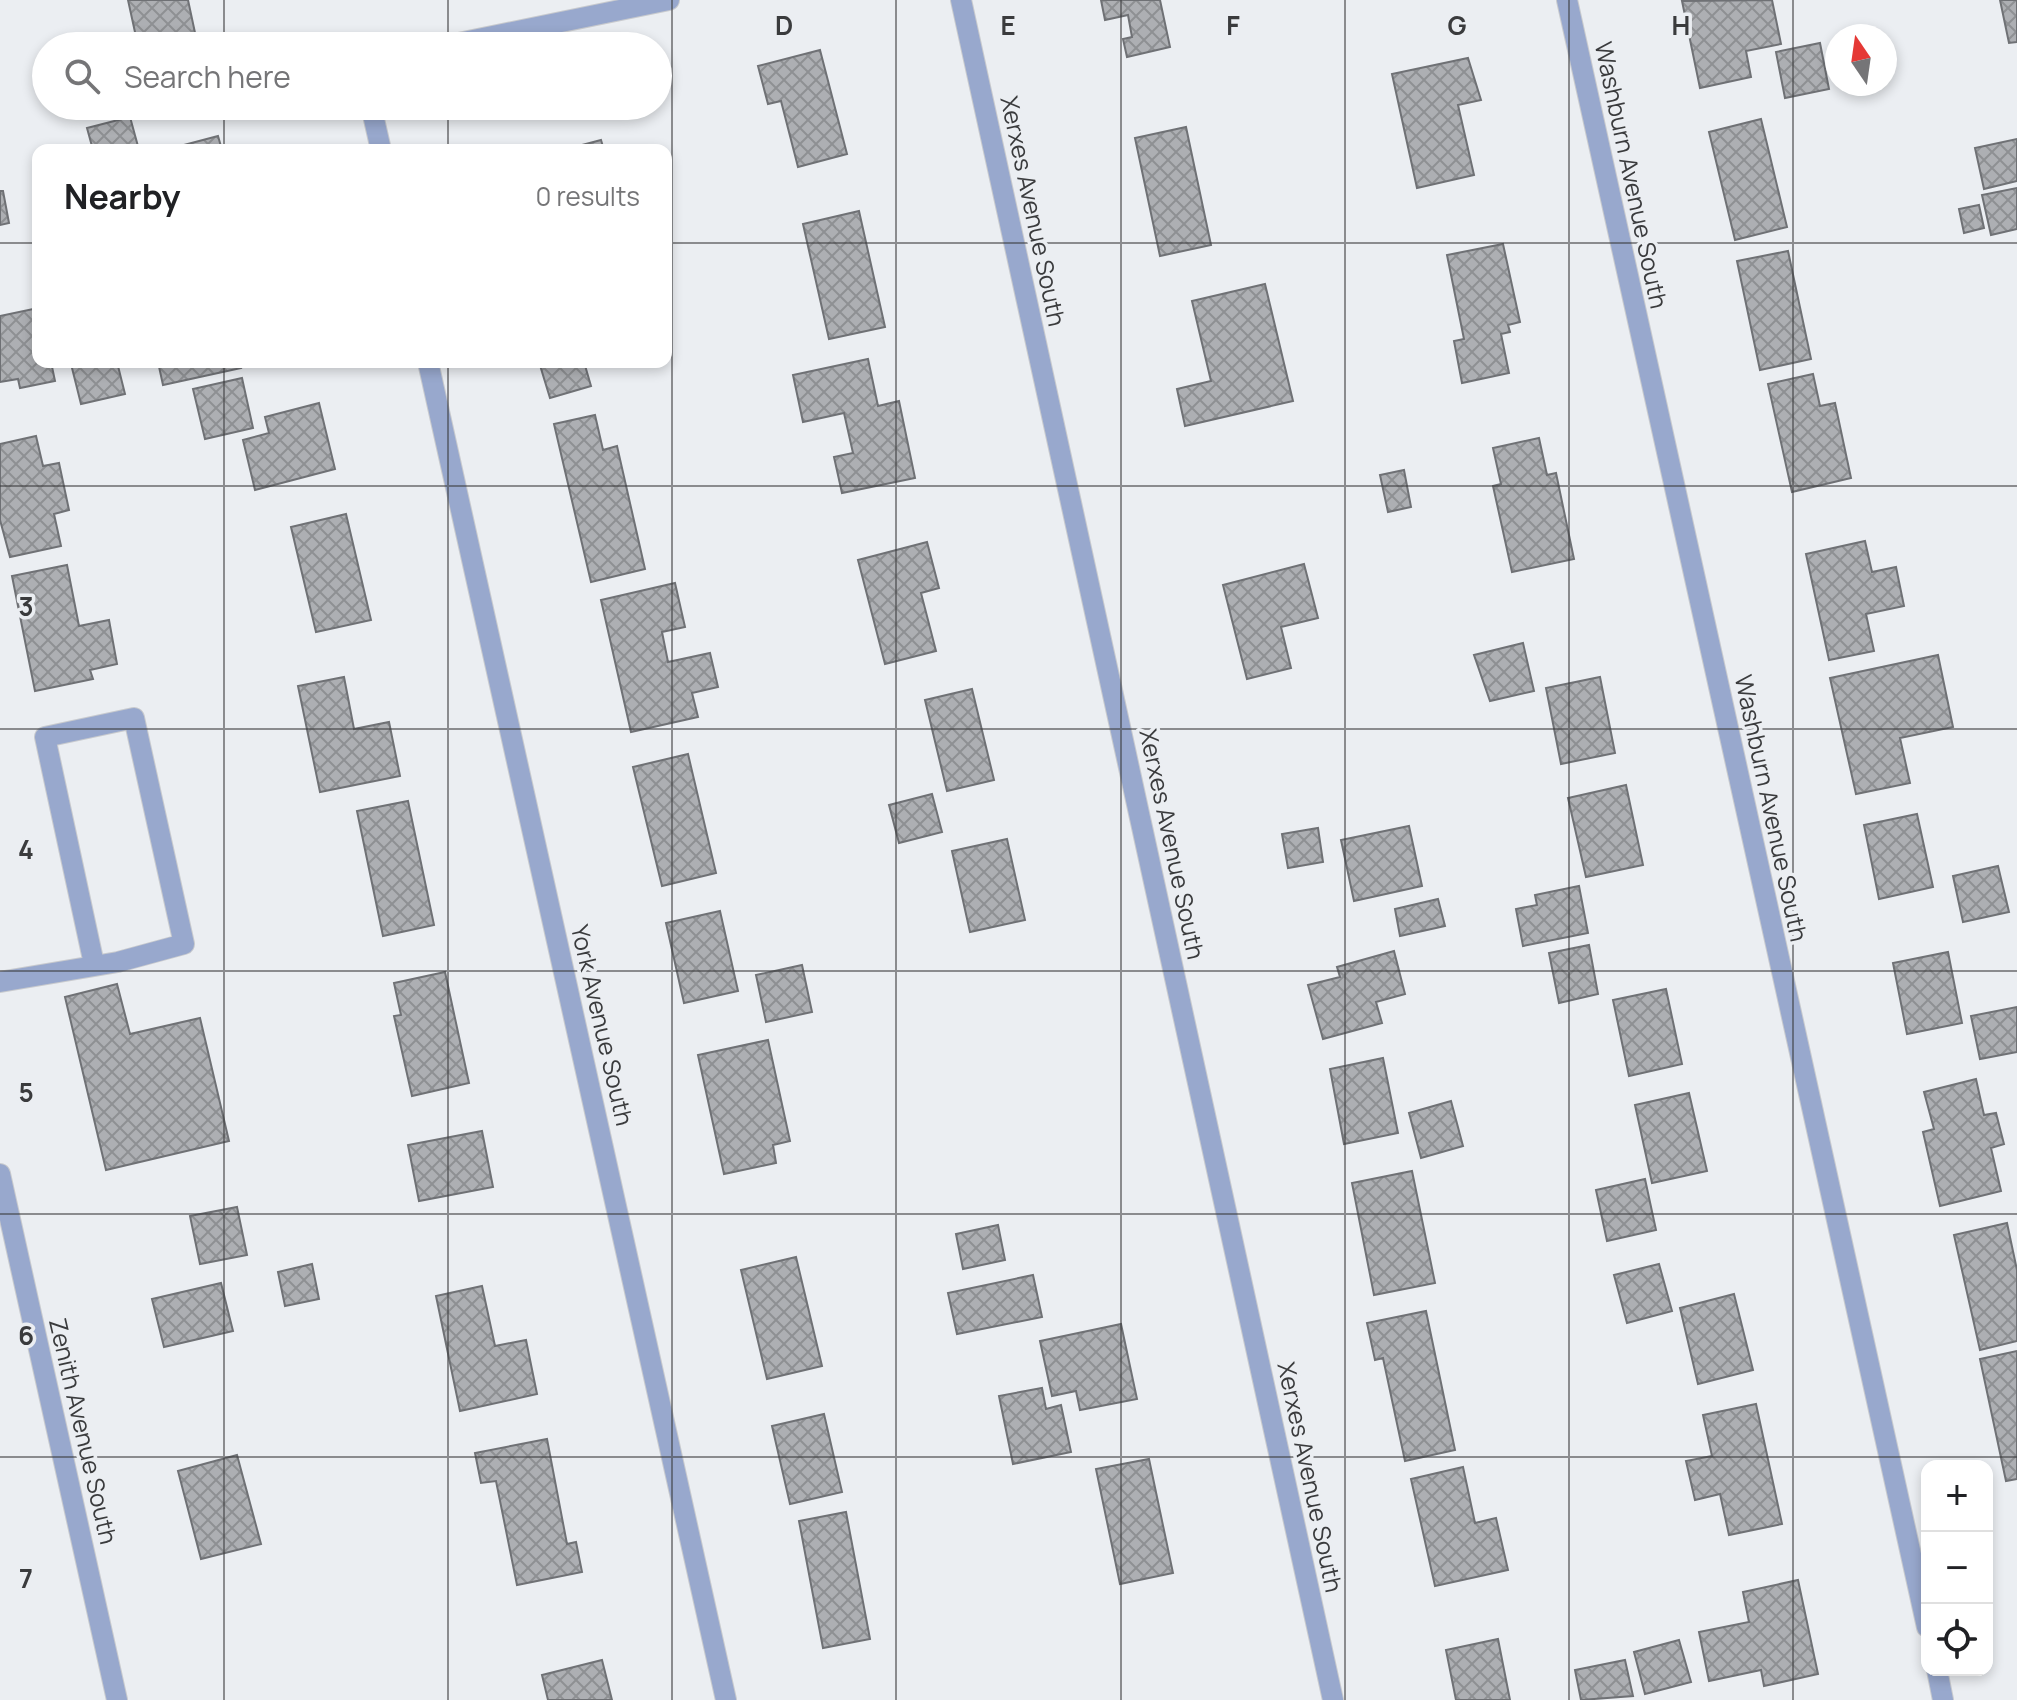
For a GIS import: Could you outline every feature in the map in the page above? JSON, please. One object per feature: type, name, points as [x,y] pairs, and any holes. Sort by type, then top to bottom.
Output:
[{"type":"street","points":[[512,32],[669,0]]},
{"type":"street","name":"Xerxes Avenue South","points":[[961,0],[1333,1700]]},
{"type":"street","name":"Washburn Avenue South","points":[[1567,0],[1922,1604]]},
{"type":"street","points":[[374,120],[380,144]]},
{"type":"street","name":"York Avenue South","points":[[429,368],[726,1700]]},
{"type":"street","points":[[0,982],[94,964],[184,944],[134,718],[45,737],[94,964]]},
{"type":"street","name":"Zenith Avenue South","points":[[0,1174],[117,1700]]},
{"type":"street","points":[[1938,1676],[1943,1700]]},
{"type":"building","points":[[128,0],[188,0],[195,32],[135,32]]},
{"type":"building","points":[[1101,0],[1160,0],[1170,47],[1127,57],[1123,39],[1132,37],[1128,15],[1105,20]]},
{"type":"building","points":[[1772,0],[1781,44],[1746,51],[1751,77],[1700,88],[1682,1]]},
{"type":"building","points":[[2000,0],[2017,0],[2017,42],[2009,43]]},
{"type":"building","points":[[1820,43],[1825,90],[1785,98],[1776,52]]},
{"type":"building","points":[[820,50],[847,154],[798,167],[781,101],[768,104],[758,66]]},
{"type":"building","points":[[1468,58],[1481,100],[1458,105],[1474,175],[1417,188],[1392,74]]},
{"type":"building","points":[[1761,119],[1787,227],[1735,240],[1709,132]]},
{"type":"building","points":[[131,120],[137,144],[91,144],[87,128]]},
{"type":"building","points":[[1186,127],[1211,245],[1160,256],[1135,138]]},
{"type":"building","points":[[218,136],[220,144],[188,144]]},
{"type":"building","points":[[2017,139],[2017,181],[1984,189],[1975,148]]},
{"type":"building","points":[[2017,188],[2017,229],[1991,235],[1982,195]]},
{"type":"building","points":[[0,191],[3,191],[9,223],[0,225]]},
{"type":"building","points":[[1979,205],[1984,228],[1964,233],[1959,209]]},
{"type":"building","points":[[859,211],[885,327],[829,339],[803,224]]},
{"type":"building","points":[[1503,244],[1520,322],[1508,325],[1510,332],[1501,334],[1509,373],[1462,383],[1454,341],[1464,339],[1447,255]]},
{"type":"building","points":[[1788,251],[1811,359],[1760,370],[1737,261]]},
{"type":"building","points":[[1265,284],[1293,401],[1185,426],[1177,389],[1211,381],[1192,301]]},
{"type":"building","points":[[32,309],[32,368],[52,368],[55,381],[20,388],[18,379],[0,382],[0,316]]},
{"type":"building","points":[[868,359],[878,406],[899,401],[915,478],[842,493],[834,457],[853,453],[844,413],[803,422],[793,375]]},
{"type":"building","points":[[72,368],[118,368],[125,394],[81,404]]},
{"type":"building","points":[[159,368],[241,368],[163,385]]},
{"type":"building","points":[[541,368],[586,368],[591,386],[550,398]]},
{"type":"building","points":[[1813,374],[1820,406],[1835,403],[1851,478],[1792,492],[1768,384]]},
{"type":"building","points":[[242,378],[253,428],[205,439],[193,389]]},
{"type":"building","points":[[319,403],[335,469],[255,490],[243,440],[269,433],[265,417]]},
{"type":"building","points":[[595,415],[603,450],[617,446],[645,569],[591,582],[554,424]]},
{"type":"building","points":[[36,436],[43,466],[59,463],[69,510],[54,514],[61,546],[10,557],[0,520],[0,444]]},
{"type":"building","points":[[1539,438],[1547,475],[1556,473],[1574,559],[1512,572],[1493,486],[1501,484],[1493,448]]},
{"type":"building","points":[[1404,470],[1411,507],[1388,512],[1380,475]]},
{"type":"building","points":[[346,514],[371,620],[316,632],[291,527]]},
{"type":"building","points":[[1865,541],[1872,572],[1896,567],[1904,606],[1866,614],[1874,651],[1829,660],[1806,554]]},
{"type":"building","points":[[927,542],[939,588],[921,593],[936,651],[885,664],[858,560]]},
{"type":"building","points":[[1304,564],[1318,618],[1281,627],[1291,668],[1247,679],[1223,585]]},
{"type":"building","points":[[67,565],[79,626],[109,620],[117,664],[90,670],[93,679],[35,691],[12,576]]},
{"type":"building","points":[[675,583],[685,627],[662,632],[668,662],[710,653],[718,687],[692,693],[698,717],[631,732],[601,600]]},
{"type":"building","points":[[1523,643],[1534,691],[1490,701],[1474,655]]},
{"type":"building","points":[[1938,655],[1953,727],[1900,738],[1910,783],[1856,794],[1830,678]]},
{"type":"building","points":[[344,677],[354,729],[389,722],[400,776],[320,792],[298,686]]},
{"type":"building","points":[[1600,677],[1615,753],[1561,764],[1546,688]]},
{"type":"building","points":[[972,689],[994,780],[947,791],[925,700]]},
{"type":"building","points":[[688,754],[716,873],[662,886],[633,767]]},
{"type":"building","points":[[1626,785],[1643,865],[1586,877],[1568,798]]},
{"type":"building","points":[[932,794],[942,832],[899,843],[889,805]]},
{"type":"building","points":[[408,801],[434,925],[383,936],[357,811]]},
{"type":"building","points":[[1917,814],[1933,887],[1879,899],[1864,825]]},
{"type":"building","points":[[1409,826],[1422,886],[1354,901],[1341,840]]},
{"type":"building","points":[[1318,828],[1323,862],[1288,868],[1282,834]]},
{"type":"building","points":[[1007,839],[1025,920],[970,932],[952,851]]},
{"type":"building","points":[[1998,866],[2009,912],[1963,922],[1953,876]]},
{"type":"building","points":[[1579,886],[1588,933],[1523,946],[1516,909],[1537,905],[1535,895]]},
{"type":"building","points":[[1438,899],[1445,926],[1400,936],[1395,909]]},
{"type":"building","points":[[720,911],[738,991],[684,1003],[666,923]]},
{"type":"building","points":[[1589,945],[1598,994],[1559,1003],[1549,953]]},
{"type":"building","points":[[1394,951],[1405,994],[1376,1002],[1382,1023],[1323,1039],[1308,985],[1340,977],[1337,967]]},
{"type":"building","points":[[1948,952],[1962,1023],[1907,1034],[1893,963]]},
{"type":"building","points":[[802,965],[812,1012],[766,1022],[756,975]]},
{"type":"building","points":[[445,972],[469,1083],[412,1096],[394,1016],[401,1015],[394,983]]},
{"type":"building","points":[[117,984],[130,1034],[200,1018],[229,1141],[106,1170],[65,997]]},
{"type":"building","points":[[1666,989],[1682,1064],[1629,1076],[1613,1000]]},
{"type":"building","points":[[2017,1007],[2017,1052],[1980,1059],[1971,1016]]},
{"type":"building","points":[[768,1040],[790,1141],[773,1145],[776,1163],[724,1174],[698,1055]]},
{"type":"building","points":[[1383,1058],[1398,1133],[1344,1144],[1330,1069]]},
{"type":"building","points":[[1976,1079],[1984,1115],[1996,1113],[2004,1144],[1991,1148],[2001,1191],[1940,1206],[1923,1132],[1934,1129],[1924,1092]]},
{"type":"building","points":[[1689,1093],[1707,1171],[1652,1183],[1635,1105]]},
{"type":"building","points":[[1451,1101],[1463,1146],[1421,1158],[1409,1113]]},
{"type":"building","points":[[482,1131],[493,1187],[419,1201],[408,1145]]},
{"type":"building","points":[[1412,1171],[1435,1283],[1374,1295],[1352,1183]]},
{"type":"building","points":[[1645,1179],[1656,1230],[1607,1241],[1596,1190]]},
{"type":"building","points":[[237,1207],[247,1255],[200,1264],[190,1216]]},
{"type":"building","points":[[2007,1223],[2017,1270],[2017,1341],[1980,1350],[1954,1235]]},
{"type":"building","points":[[998,1225],[1005,1260],[963,1269],[956,1234]]},
{"type":"building","points":[[796,1257],[822,1366],[767,1379],[741,1270]]},
{"type":"building","points":[[312,1264],[319,1299],[285,1306],[278,1272]]},
{"type":"building","points":[[1659,1264],[1672,1311],[1627,1323],[1614,1275]]},
{"type":"building","points":[[1033,1275],[1042,1317],[957,1334],[948,1293]]},
{"type":"building","points":[[221,1283],[233,1331],[164,1347],[152,1299]]},
{"type":"building","points":[[482,1286],[495,1346],[526,1340],[537,1394],[460,1411],[436,1296]]},
{"type":"building","points":[[1734,1294],[1753,1370],[1698,1384],[1680,1308]]},
{"type":"building","points":[[1426,1311],[1455,1450],[1405,1461],[1383,1358],[1375,1360],[1367,1323]]},
{"type":"building","points":[[1121,1324],[1137,1399],[1080,1410],[1076,1391],[1052,1396],[1040,1341]]},
{"type":"building","points":[[2017,1351],[2017,1479],[2006,1481],[1980,1359]]},
{"type":"building","points":[[1042,1388],[1046,1409],[1061,1405],[1071,1452],[1013,1464],[999,1396]]},
{"type":"building","points":[[1756,1404],[1782,1524],[1729,1535],[1720,1494],[1695,1500],[1686,1461],[1712,1456],[1703,1415]]},
{"type":"building","points":[[824,1414],[842,1492],[790,1504],[772,1426]]},
{"type":"building","points":[[547,1439],[567,1544],[576,1542],[582,1572],[517,1585],[496,1481],[481,1483],[475,1453]]},
{"type":"building","points":[[237,1455],[261,1544],[201,1559],[178,1471]]},
{"type":"building","points":[[1149,1459],[1173,1573],[1120,1584],[1096,1469]]},
{"type":"building","points":[[1463,1467],[1475,1523],[1496,1518],[1508,1570],[1435,1586],[1411,1479]]},
{"type":"building","points":[[846,1512],[870,1639],[823,1648],[799,1521]]},
{"type":"building","points":[[1798,1580],[1818,1674],[1764,1686],[1761,1670],[1709,1681],[1699,1632],[1749,1622],[1743,1592]]},
{"type":"building","points":[[1498,1639],[1510,1700],[1456,1700],[1446,1650]]},
{"type":"building","points":[[1679,1640],[1691,1682],[1645,1694],[1634,1652]]},
{"type":"building","points":[[602,1660],[612,1700],[548,1700],[542,1675]]},
{"type":"building","points":[[1625,1660],[1633,1696],[1581,1700],[1575,1670]]}]
